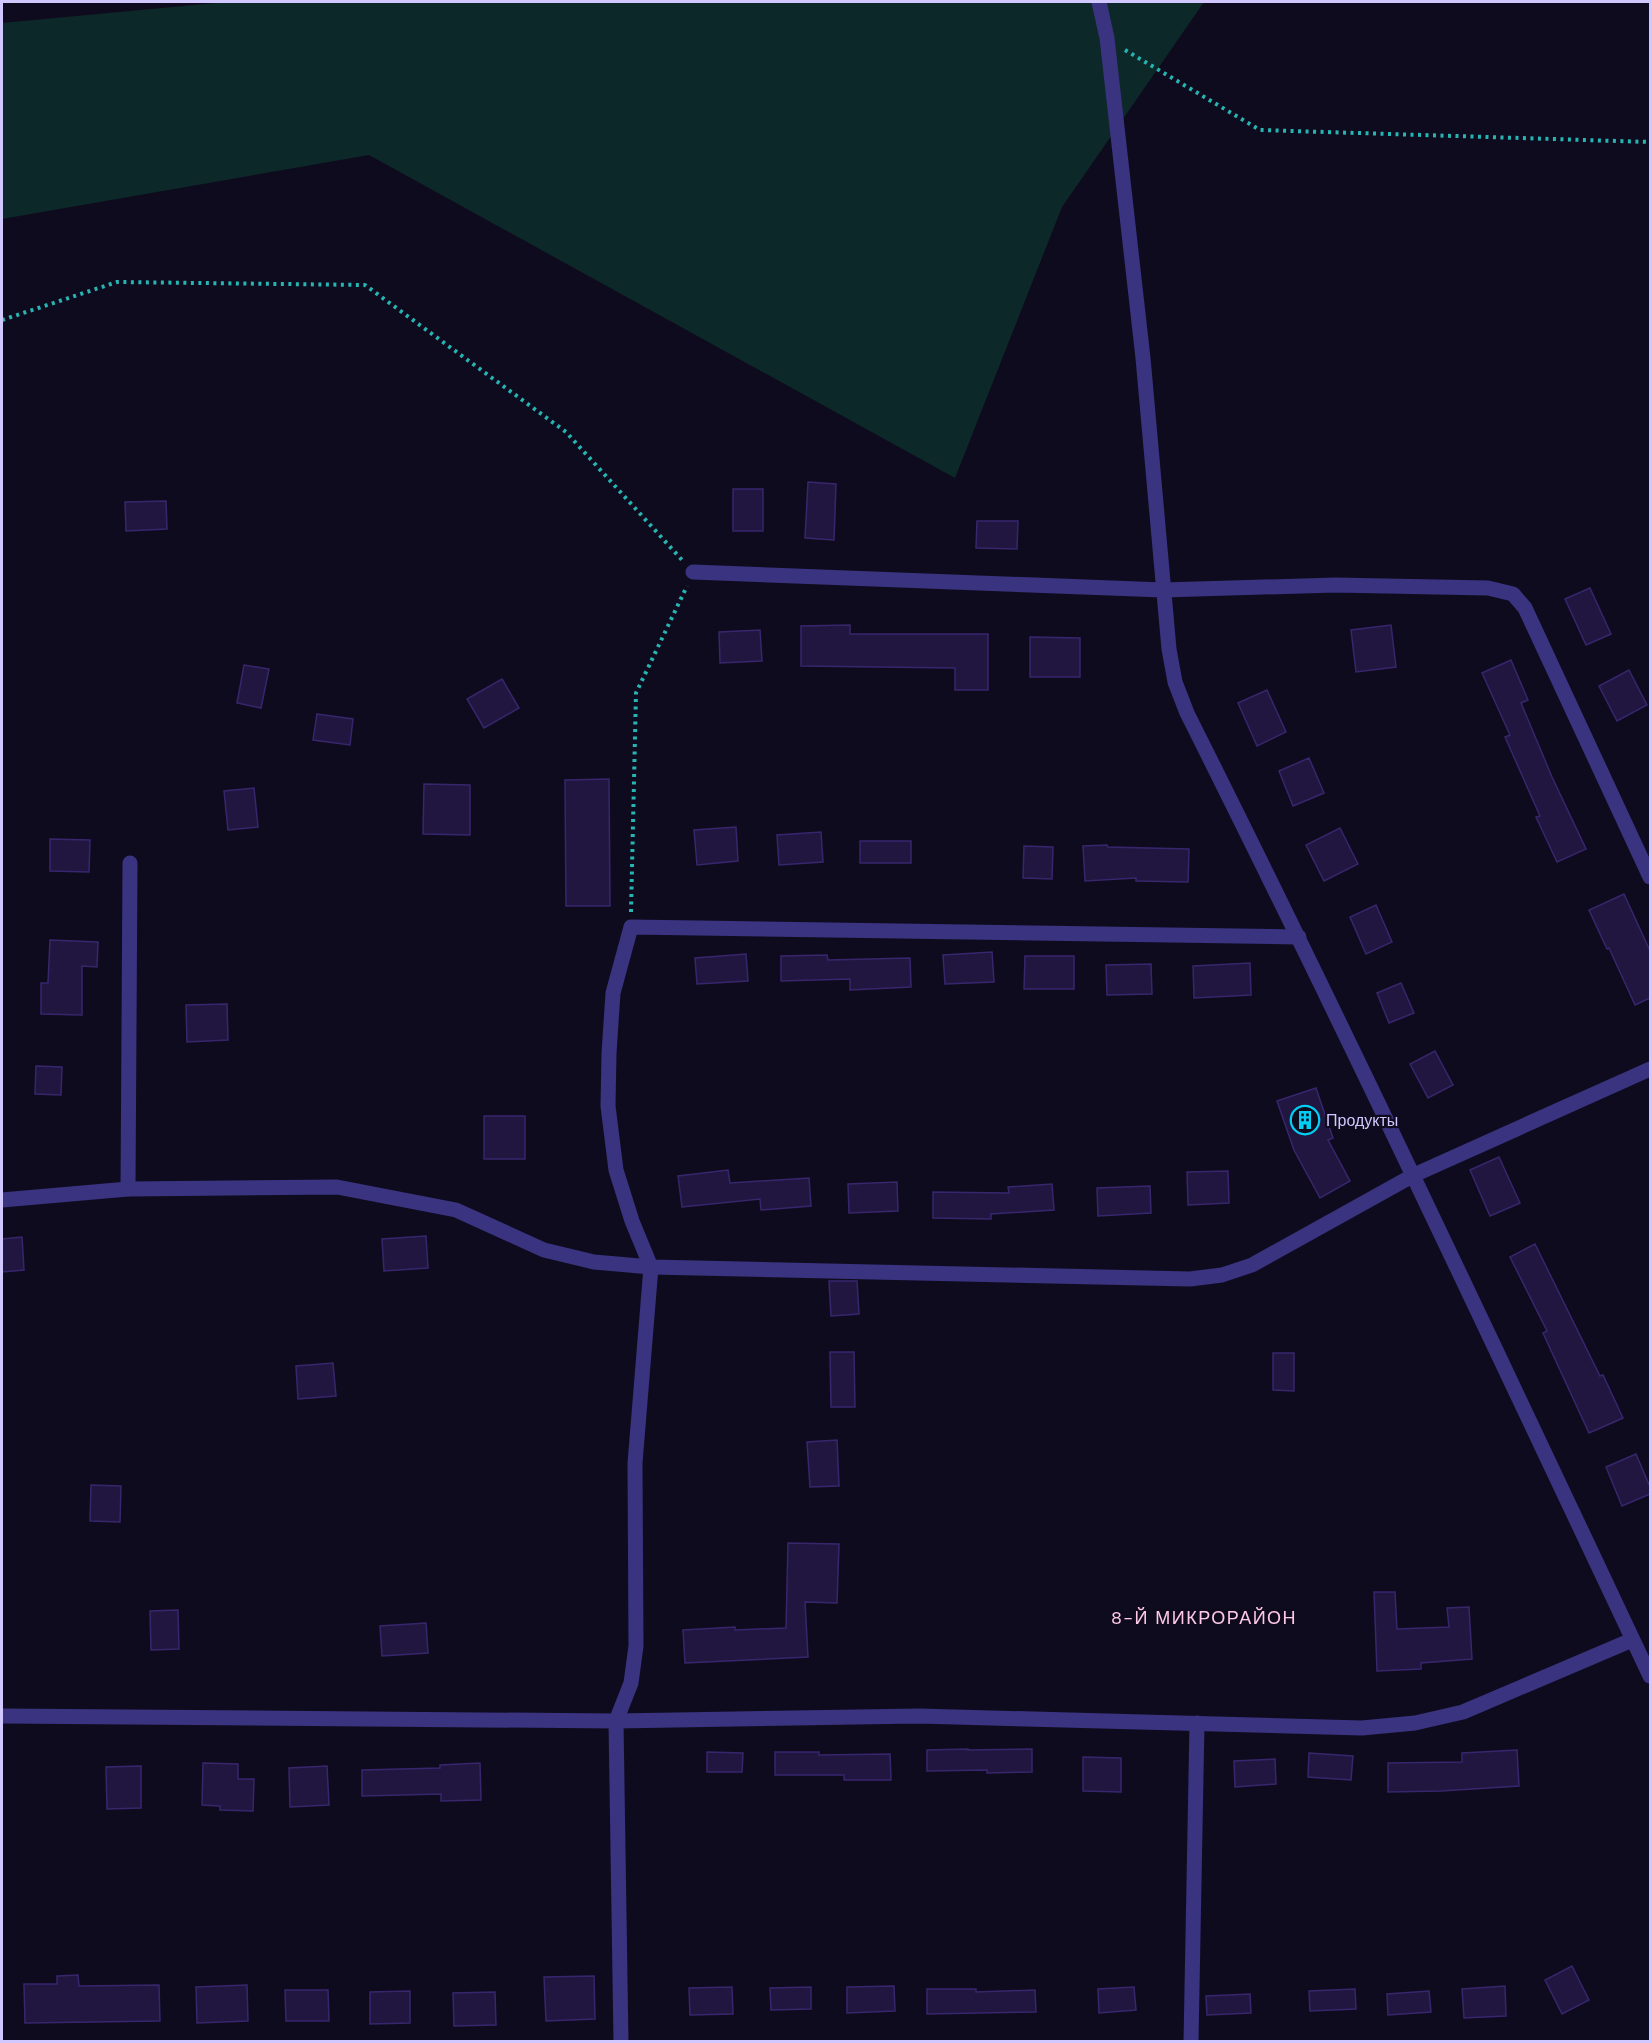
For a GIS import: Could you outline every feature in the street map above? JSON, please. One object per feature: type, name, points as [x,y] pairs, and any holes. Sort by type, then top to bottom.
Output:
[{"type":"street","points":[[1099,2],[1107,38],[1143,358],[1169,649],[1175,682],[1192,724],[1299,937],[1414,1175],[1632,1640],[1649,1670]]},
{"type":"street","points":[[693,572],[1164,590],[1335,585],[1488,588],[1513,594],[1525,608],[1650,877]]},
{"type":"street","points":[[128,1189],[130,863]]},
{"type":"street","points":[[621,2042],[616,1721],[631,1683],[636,1647],[635,1463],[651,1267],[632,1221],[616,1170],[608,1106],[613,993],[631,927],[1299,937]]},
{"type":"street","points":[[2,1200],[128,1189],[337,1187],[456,1210],[544,1250],[594,1262],[651,1267],[1200,1278],[1222,1275],[1252,1264],[1414,1175],[1650,1069]]},
{"type":"street","points":[[2,1716],[616,1721],[919,1716],[1362,1728],[1415,1723],[1463,1712],[1632,1640]]},
{"type":"street","points":[[1191,2042],[1197,1723]]},
{"type":"path","points":[[1107,38],[1260,130],[1650,142]]},
{"type":"path","points":[[2,320],[117,282],[365,285],[566,432],[693,572],[636,693],[631,927]]},
{"type":"green space","points":[[226,2],[1204,2],[1062,207],[955,478],[369,155],[2,219],[2,23]]},
{"type":"building","points":[[808,482],[836,484],[834,540],[805,538]]},
{"type":"building","points":[[733,489],[763,489],[763,531],[733,531]]},
{"type":"building","points":[[166,501],[167,529],[126,531],[125,502]]},
{"type":"building","points":[[977,521],[1018,521],[1017,549],[976,548]]},
{"type":"building","points":[[1590,588],[1611,634],[1586,645],[1565,599]]},
{"type":"building","points":[[850,625],[850,634],[988,634],[988,690],[955,690],[955,668],[801,666],[801,626]]},
{"type":"building","points":[[1391,625],[1396,667],[1356,672],[1351,630]]},
{"type":"building","points":[[760,630],[762,661],[720,663],[719,632]]},
{"type":"building","points":[[1030,637],[1080,638],[1080,677],[1030,677]]},
{"type":"building","points":[[1511,660],[1528,700],[1521,703],[1586,849],[1557,862],[1536,817],[1540,816],[1505,737],[1510,735],[1482,673]]},
{"type":"building","points":[[244,665],[269,669],[261,708],[237,703]]},
{"type":"building","points":[[1629,670],[1647,705],[1617,721],[1599,686]]},
{"type":"building","points":[[502,679],[519,708],[484,728],[467,699]]},
{"type":"building","points":[[1267,690],[1286,732],[1257,746],[1238,703]]},
{"type":"building","points":[[317,714],[353,719],[350,745],[313,740]]},
{"type":"building","points":[[1309,758],[1324,793],[1293,806],[1279,771]]},
{"type":"building","points":[[609,779],[610,906],[566,906],[565,780]]},
{"type":"building","points":[[424,784],[470,785],[470,835],[423,834]]},
{"type":"building","points":[[254,788],[258,827],[228,830],[224,791]]},
{"type":"building","points":[[736,827],[738,861],[697,865],[694,830]]},
{"type":"building","points":[[1340,828],[1358,864],[1324,881],[1306,845]]},
{"type":"building","points":[[821,832],[823,862],[779,865],[777,835]]},
{"type":"building","points":[[50,839],[90,840],[89,872],[50,871]]},
{"type":"building","points":[[860,841],[911,841],[911,863],[860,863]]},
{"type":"building","points":[[1107,845],[1108,847],[1189,849],[1188,882],[1136,881],[1136,878],[1085,881],[1083,846]]},
{"type":"building","points":[[1024,846],[1053,847],[1052,879],[1023,878]]},
{"type":"building","points":[[1624,894],[1650,951],[1650,998],[1635,1005],[1589,910]]},
{"type":"building","points":[[1376,905],[1392,942],[1366,954],[1350,917]]},
{"type":"building","points":[[50,940],[98,942],[97,967],[82,966],[82,1015],[41,1014],[41,983],[48,983]]},
{"type":"building","points":[[992,952],[994,982],[945,984],[943,955]]},
{"type":"building","points":[[746,954],[748,981],[697,984],[695,958]]},
{"type":"building","points":[[827,955],[828,960],[910,958],[911,987],[850,990],[850,979],[781,981],[781,956]]},
{"type":"building","points":[[1025,956],[1074,956],[1074,989],[1024,989]]},
{"type":"building","points":[[1250,963],[1251,995],[1194,998],[1193,966]]},
{"type":"building","points":[[1151,964],[1152,994],[1107,995],[1106,965]]},
{"type":"building","points":[[1401,983],[1414,1013],[1389,1023],[1377,993]]},
{"type":"building","points":[[227,1004],[228,1040],[187,1042],[186,1005]]},
{"type":"building","points":[[1435,1051],[1453,1085],[1428,1098],[1410,1064]]},
{"type":"building","points":[[36,1066],[62,1067],[61,1095],[35,1094]]},
{"type":"building","points":[[1316,1088],[1333,1138],[1328,1140],[1350,1181],[1320,1198],[1294,1150],[1277,1101]]},
{"type":"building","points":[[484,1116],[525,1116],[525,1159],[484,1159]]},
{"type":"building","points":[[1499,1157],[1520,1203],[1490,1216],[1470,1170]]},
{"type":"building","points":[[728,1170],[730,1183],[809,1178],[811,1206],[761,1210],[760,1199],[682,1207],[678,1176]]},
{"type":"building","points":[[1228,1171],[1229,1203],[1188,1205],[1187,1172]]},
{"type":"building","points":[[897,1182],[898,1211],[849,1213],[848,1184]]},
{"type":"building","points":[[1052,1184],[1054,1210],[991,1214],[991,1219],[933,1218],[933,1192],[1009,1193],[1008,1187]]},
{"type":"building","points":[[1150,1186],[1151,1213],[1098,1216],[1097,1188]]},
{"type":"building","points":[[426,1236],[428,1268],[384,1271],[382,1239]]},
{"type":"building","points":[[22,1237],[24,1270],[2,1272],[2,1239]]},
{"type":"building","points":[[1535,1244],[1623,1418],[1589,1433],[1543,1333],[1547,1331],[1510,1257]]},
{"type":"building","points":[[829,1281],[857,1281],[859,1314],[831,1316]]},
{"type":"building","points":[[830,1352],[854,1352],[855,1407],[831,1407]]},
{"type":"building","points":[[1273,1353],[1294,1353],[1294,1391],[1273,1390]]},
{"type":"building","points":[[333,1363],[336,1396],[298,1399],[296,1366]]},
{"type":"building","points":[[837,1440],[839,1486],[810,1487],[807,1442]]},
{"type":"building","points":[[1636,1454],[1650,1487],[1650,1494],[1622,1506],[1606,1467]]},
{"type":"building","points":[[91,1485],[121,1486],[120,1522],[90,1521]]},
{"type":"building","points":[[788,1543],[839,1544],[837,1603],[805,1602],[808,1657],[685,1663],[683,1630],[735,1627],[735,1630],[786,1628]]},
{"type":"building","points":[[1374,1592],[1395,1592],[1397,1629],[1449,1627],[1447,1608],[1469,1607],[1472,1659],[1421,1663],[1421,1669],[1377,1671]]},
{"type":"building","points":[[178,1610],[179,1649],[151,1650],[150,1611]]},
{"type":"building","points":[[426,1623],[428,1653],[382,1656],[380,1626]]},
{"type":"building","points":[[1032,1749],[1032,1772],[927,1771],[927,1750]]},
{"type":"building","points":[[1517,1750],[1519,1786],[1388,1792],[1388,1763],[1462,1762],[1462,1753]]},
{"type":"building","points":[[707,1752],[743,1753],[742,1772],[707,1772]]},
{"type":"building","points":[[775,1752],[819,1752],[819,1755],[890,1754],[891,1780],[844,1780],[844,1775],[775,1775]]},
{"type":"building","points":[[1309,1753],[1353,1756],[1351,1780],[1308,1777]]},
{"type":"building","points":[[1083,1757],[1121,1758],[1121,1792],[1083,1791]]},
{"type":"building","points":[[1275,1759],[1276,1784],[1235,1787],[1234,1761]]},
{"type":"building","points":[[203,1763],[238,1764],[238,1779],[254,1779],[253,1811],[220,1810],[220,1806],[202,1805]]},
{"type":"building","points":[[480,1763],[481,1800],[441,1801],[441,1794],[362,1796],[362,1770],[440,1768],[440,1765]]},
{"type":"building","points":[[141,1766],[141,1808],[107,1809],[106,1767]]},
{"type":"building","points":[[327,1766],[329,1805],[290,1807],[289,1768]]},
{"type":"building","points":[[1572,1966],[1589,2000],[1562,2014],[1545,1980]]},
{"type":"building","points":[[78,1975],[79,1986],[159,1985],[160,2021],[25,2023],[24,1984],[57,1984],[57,1976]]},
{"type":"building","points":[[594,1976],[595,2019],[546,2021],[544,1977]]},
{"type":"building","points":[[247,1985],[248,2021],[197,2023],[196,1987]]},
{"type":"building","points":[[894,1986],[895,2011],[847,2013],[847,1987]]},
{"type":"building","points":[[1505,1986],[1506,2016],[1464,2018],[1462,1989]]},
{"type":"building","points":[[732,1987],[733,2014],[690,2015],[689,1988]]},
{"type":"building","points":[[811,1987],[811,2009],[771,2010],[770,1988]]},
{"type":"building","points":[[1134,1987],[1136,2010],[1099,2013],[1098,1989]]},
{"type":"building","points":[[927,1989],[976,1989],[976,1992],[1035,1990],[1036,2012],[927,2014]]},
{"type":"building","points":[[1355,1989],[1356,2009],[1310,2011],[1309,1991]]},
{"type":"building","points":[[285,1990],[328,1990],[329,2021],[286,2021]]},
{"type":"building","points":[[410,1991],[410,2023],[370,2024],[370,1992]]},
{"type":"building","points":[[1429,1991],[1431,2012],[1388,2015],[1387,1994]]},
{"type":"building","points":[[495,1992],[496,2025],[454,2026],[453,1993]]},
{"type":"building","points":[[1250,1994],[1251,2013],[1207,2015],[1206,1996]]},
{"type":"place","name":"Продукты","points":[[1305,1120]]},
{"type":"district","name":"8-Й МИКРОРАЙОН","points":[[1204,1618]]}]
